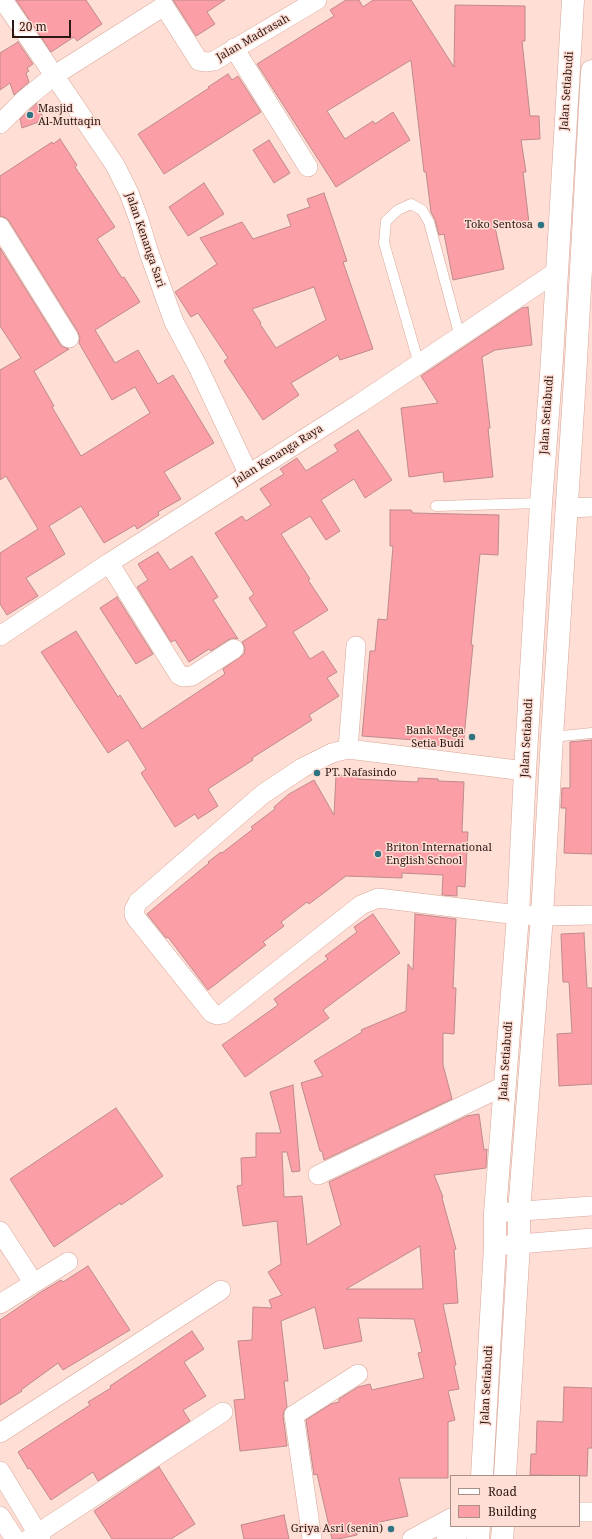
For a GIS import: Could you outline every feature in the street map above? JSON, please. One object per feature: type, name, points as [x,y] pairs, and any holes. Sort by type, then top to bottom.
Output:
[{"type":"main road","name":"Jalan Setiabudi","points":[[482,1475],[495,1246],[495,1213],[518,915],[524,771],[541,503],[551,375],[573,0]]},
{"type":"main road","points":[[506,1475],[519,1244],[519,1212],[542,916],[592,71]]},
{"type":"main road","points":[[478,1527],[478,1539]]},
{"type":"main road","points":[[502,1539],[503,1527]]},
{"type":"street","name":"Jalan Kenanga Sari","points":[[3,0],[55,75],[114,165],[129,193],[174,322],[198,367],[248,473]]},
{"type":"street","name":"Jalan Madrasah","points":[[55,75],[164,6],[199,61],[208,62],[214,61],[317,0]]},
{"type":"street","points":[[234,48],[308,167]]},
{"type":"street","points":[[0,124],[24,100],[55,75]]},
{"type":"street","points":[[0,227],[69,338]]},
{"type":"street","name":"Jalan Kenanga Raya","points":[[0,636],[248,473],[359,404],[556,272]]},
{"type":"street","points":[[567,508],[592,507]]},
{"type":"street","points":[[109,563],[179,675],[183,677],[192,676],[234,650]]},
{"type":"street","points":[[348,749],[356,646]]},
{"type":"street","points":[[524,771],[348,749],[332,753],[315,761],[263,794],[138,902],[134,910],[136,918],[212,1013],[217,1015],[223,1014],[350,912],[370,900],[378,898],[389,899],[518,915],[592,915]]},
{"type":"street","points":[[318,1175],[504,1086]]},
{"type":"street","points":[[495,1213],[592,1206]]},
{"type":"street","points":[[0,1231],[33,1282]]},
{"type":"street","points":[[495,1246],[592,1238]]},
{"type":"street","points":[[0,1304],[33,1282],[68,1262]]},
{"type":"street","points":[[0,1433],[222,1290]]},
{"type":"street","points":[[312,1539],[294,1415],[358,1374]]},
{"type":"street","points":[[0,1471],[36,1537],[223,1412]]},
{"type":"street","points":[[580,1512],[592,1512]]},
{"type":"street","points":[[0,1516],[15,1539]]},
{"type":"street","points":[[412,1539],[450,1519]]},
{"type":"street","points":[[446,1539],[468,1527]]},
{"type":"lane","points":[[419,364],[384,243],[386,221],[398,210],[411,204],[422,210],[429,222],[460,337]]},
{"type":"lane","points":[[436,506],[541,503]]},
{"type":"lane","points":[[552,737],[592,733]]},
{"type":"building","points":[[16,0],[86,0],[102,24],[77,41],[74,37],[51,52]]},
{"type":"building","points":[[173,0],[225,0],[207,12],[215,24],[196,36]]},
{"type":"building","points":[[346,0],[359,0],[363,7],[373,0],[411,0],[454,67],[455,5],[525,6],[525,41],[522,41],[530,116],[539,116],[540,139],[521,140],[526,172],[523,172],[529,223],[495,227],[504,269],[453,280],[444,234],[439,235],[431,212],[426,172],[424,172],[411,60],[327,111],[345,139],[373,121],[375,124],[393,112],[410,140],[336,187],[257,64],[334,16],[330,10]]},
{"type":"building","points":[[18,42],[33,64],[27,68],[29,71],[26,73],[29,82],[14,95],[10,83],[0,90],[0,53]]},
{"type":"building","points":[[228,74],[232,80],[238,76],[261,112],[164,174],[138,134]]},
{"type":"building","name":"Masjid Al-Muttaqin","points":[[37,103],[44,120],[22,128],[20,119]]},
{"type":"building","points":[[60,139],[77,165],[75,167],[115,227],[97,239],[122,278],[124,277],[140,302],[95,330],[115,363],[138,350],[158,384],[173,375],[214,443],[164,472],[181,499],[158,512],[159,515],[137,529],[135,525],[104,543],[81,506],[49,526],[65,554],[26,578],[38,596],[7,615],[0,604],[0,553],[38,529],[6,476],[0,480],[0,370],[21,358],[0,326],[0,248],[60,344],[69,349],[34,371],[54,406],[52,407],[81,456],[150,413],[135,387],[112,400],[79,343],[80,338],[78,332],[9,221],[0,216],[0,176],[52,142],[53,144]]},
{"type":"building","points":[[269,140],[290,173],[274,183],[253,150]]},
{"type":"building","points":[[204,183],[224,214],[188,236],[169,207]]},
{"type":"building","points":[[324,193],[347,261],[343,262],[373,349],[340,360],[338,355],[291,383],[299,395],[263,420],[224,361],[228,358],[198,313],[191,317],[175,292],[217,264],[200,238],[242,222],[253,239],[291,226],[287,215],[310,207],[307,199]],"holes":[[[314,287],[326,320],[276,348],[252,309]]]},
{"type":"building","points":[[528,307],[532,345],[495,350],[482,357],[490,428],[488,428],[493,477],[444,482],[443,472],[409,477],[401,408],[438,403],[421,376],[522,308]]},
{"type":"building","points":[[358,430],[392,480],[365,498],[354,479],[321,500],[340,531],[326,540],[310,516],[281,534],[310,579],[308,580],[328,610],[293,632],[310,659],[323,651],[337,672],[327,678],[339,696],[309,715],[312,720],[252,758],[253,760],[208,789],[218,806],[198,819],[195,814],[175,827],[141,773],[146,769],[128,740],[108,753],[41,652],[76,631],[118,697],[120,695],[142,729],[225,674],[223,669],[244,654],[245,648],[242,642],[267,626],[249,598],[254,594],[215,533],[242,516],[246,521],[271,505],[260,489],[284,474],[280,469],[297,458],[306,471],[338,451],[334,445]]},
{"type":"building","points":[[390,510],[411,510],[413,513],[499,515],[498,555],[480,554],[463,748],[414,744],[415,740],[362,736],[370,651],[375,651],[378,619],[387,620],[393,546],[390,546]]},
{"type":"building","points":[[158,552],[170,570],[192,556],[218,597],[213,600],[238,639],[233,638],[228,640],[211,651],[209,649],[189,662],[175,640],[171,642],[137,587],[148,580],[138,564]]},
{"type":"building","points":[[117,597],[153,654],[136,664],[100,608]]},
{"type":"building","points":[[592,740],[592,854],[564,853],[566,808],[561,808],[562,788],[570,788],[570,742]]},
{"type":"building","points":[[336,775],[358,776],[358,779],[418,782],[418,778],[438,779],[438,781],[464,782],[462,832],[468,832],[465,887],[457,886],[457,896],[442,895],[443,875],[402,873],[402,878],[346,876],[309,904],[307,902],[281,922],[284,926],[263,942],[266,945],[208,990],[168,937],[166,938],[147,914],[209,863],[208,862],[253,829],[251,827],[275,809],[274,807],[289,794],[314,780],[334,815]]},
{"type":"building","points":[[373,914],[400,953],[323,1010],[329,1018],[245,1077],[222,1045],[278,1005],[274,999],[328,959],[325,956],[357,932],[354,927]]},
{"type":"building","points":[[415,914],[456,919],[453,988],[456,988],[454,1034],[443,1033],[443,1065],[452,1099],[324,1160],[322,1151],[320,1151],[301,1083],[323,1076],[314,1061],[362,1032],[361,1030],[406,1011],[408,964],[413,970]]},
{"type":"building","points":[[584,933],[587,988],[592,988],[592,1084],[559,1086],[557,1034],[572,1033],[569,982],[563,982],[561,934]]},
{"type":"building","points":[[293,1085],[300,1171],[292,1172],[287,1152],[282,1152],[284,1197],[302,1196],[307,1245],[341,1225],[329,1182],[467,1116],[479,1114],[484,1150],[487,1149],[486,1168],[434,1175],[443,1197],[442,1198],[456,1249],[454,1250],[458,1303],[443,1304],[456,1365],[454,1366],[459,1389],[448,1391],[455,1420],[448,1422],[448,1478],[399,1478],[408,1516],[380,1522],[380,1524],[356,1530],[357,1535],[338,1539],[332,1539],[317,1474],[314,1475],[306,1420],[331,1404],[339,1402],[339,1399],[358,1387],[370,1384],[372,1390],[424,1378],[418,1353],[422,1352],[414,1319],[358,1318],[362,1341],[324,1349],[315,1307],[281,1321],[288,1381],[284,1381],[287,1407],[283,1416],[287,1446],[240,1451],[234,1400],[245,1399],[238,1341],[252,1340],[253,1307],[272,1308],[269,1300],[282,1295],[268,1272],[281,1264],[277,1221],[243,1226],[237,1186],[242,1185],[241,1158],[256,1157],[256,1133],[281,1133],[270,1092]],"holes":[[[420,1246],[423,1289],[346,1289]]]},
{"type":"building","points":[[116,1108],[163,1176],[121,1205],[120,1203],[54,1247],[10,1179]]},
{"type":"building","points":[[88,1266],[130,1330],[63,1370],[58,1363],[21,1390],[22,1391],[0,1405],[0,1320],[41,1292],[61,1280],[63,1282]]},
{"type":"building","points":[[192,1331],[204,1349],[184,1362],[206,1396],[183,1410],[190,1421],[98,1481],[93,1472],[51,1500],[30,1468],[28,1469],[18,1452],[90,1405],[88,1402],[111,1388],[110,1386]]},
{"type":"building","points":[[564,1387],[592,1388],[592,1448],[588,1448],[587,1476],[530,1475],[531,1454],[536,1454],[537,1421],[563,1422]]},
{"type":"building","points":[[159,1467],[195,1524],[171,1539],[112,1539],[94,1511]]},
{"type":"building","points":[[284,1515],[289,1539],[244,1539],[241,1525]]},
{"type":"place","name":"Masjid Al-Muttaqin","points":[[30,115]]},
{"type":"place","name":"Toko Sentosa","points":[[541,225]]},
{"type":"place","name":"Bank Mega Setia Budi","points":[[472,737]]},
{"type":"place","name":"PT. Nafasindo","points":[[317,773]]},
{"type":"place","name":"Briton International English School","points":[[378,854]]},
{"type":"place","name":"Griya Asri (senin)","points":[[391,1529]]}]
